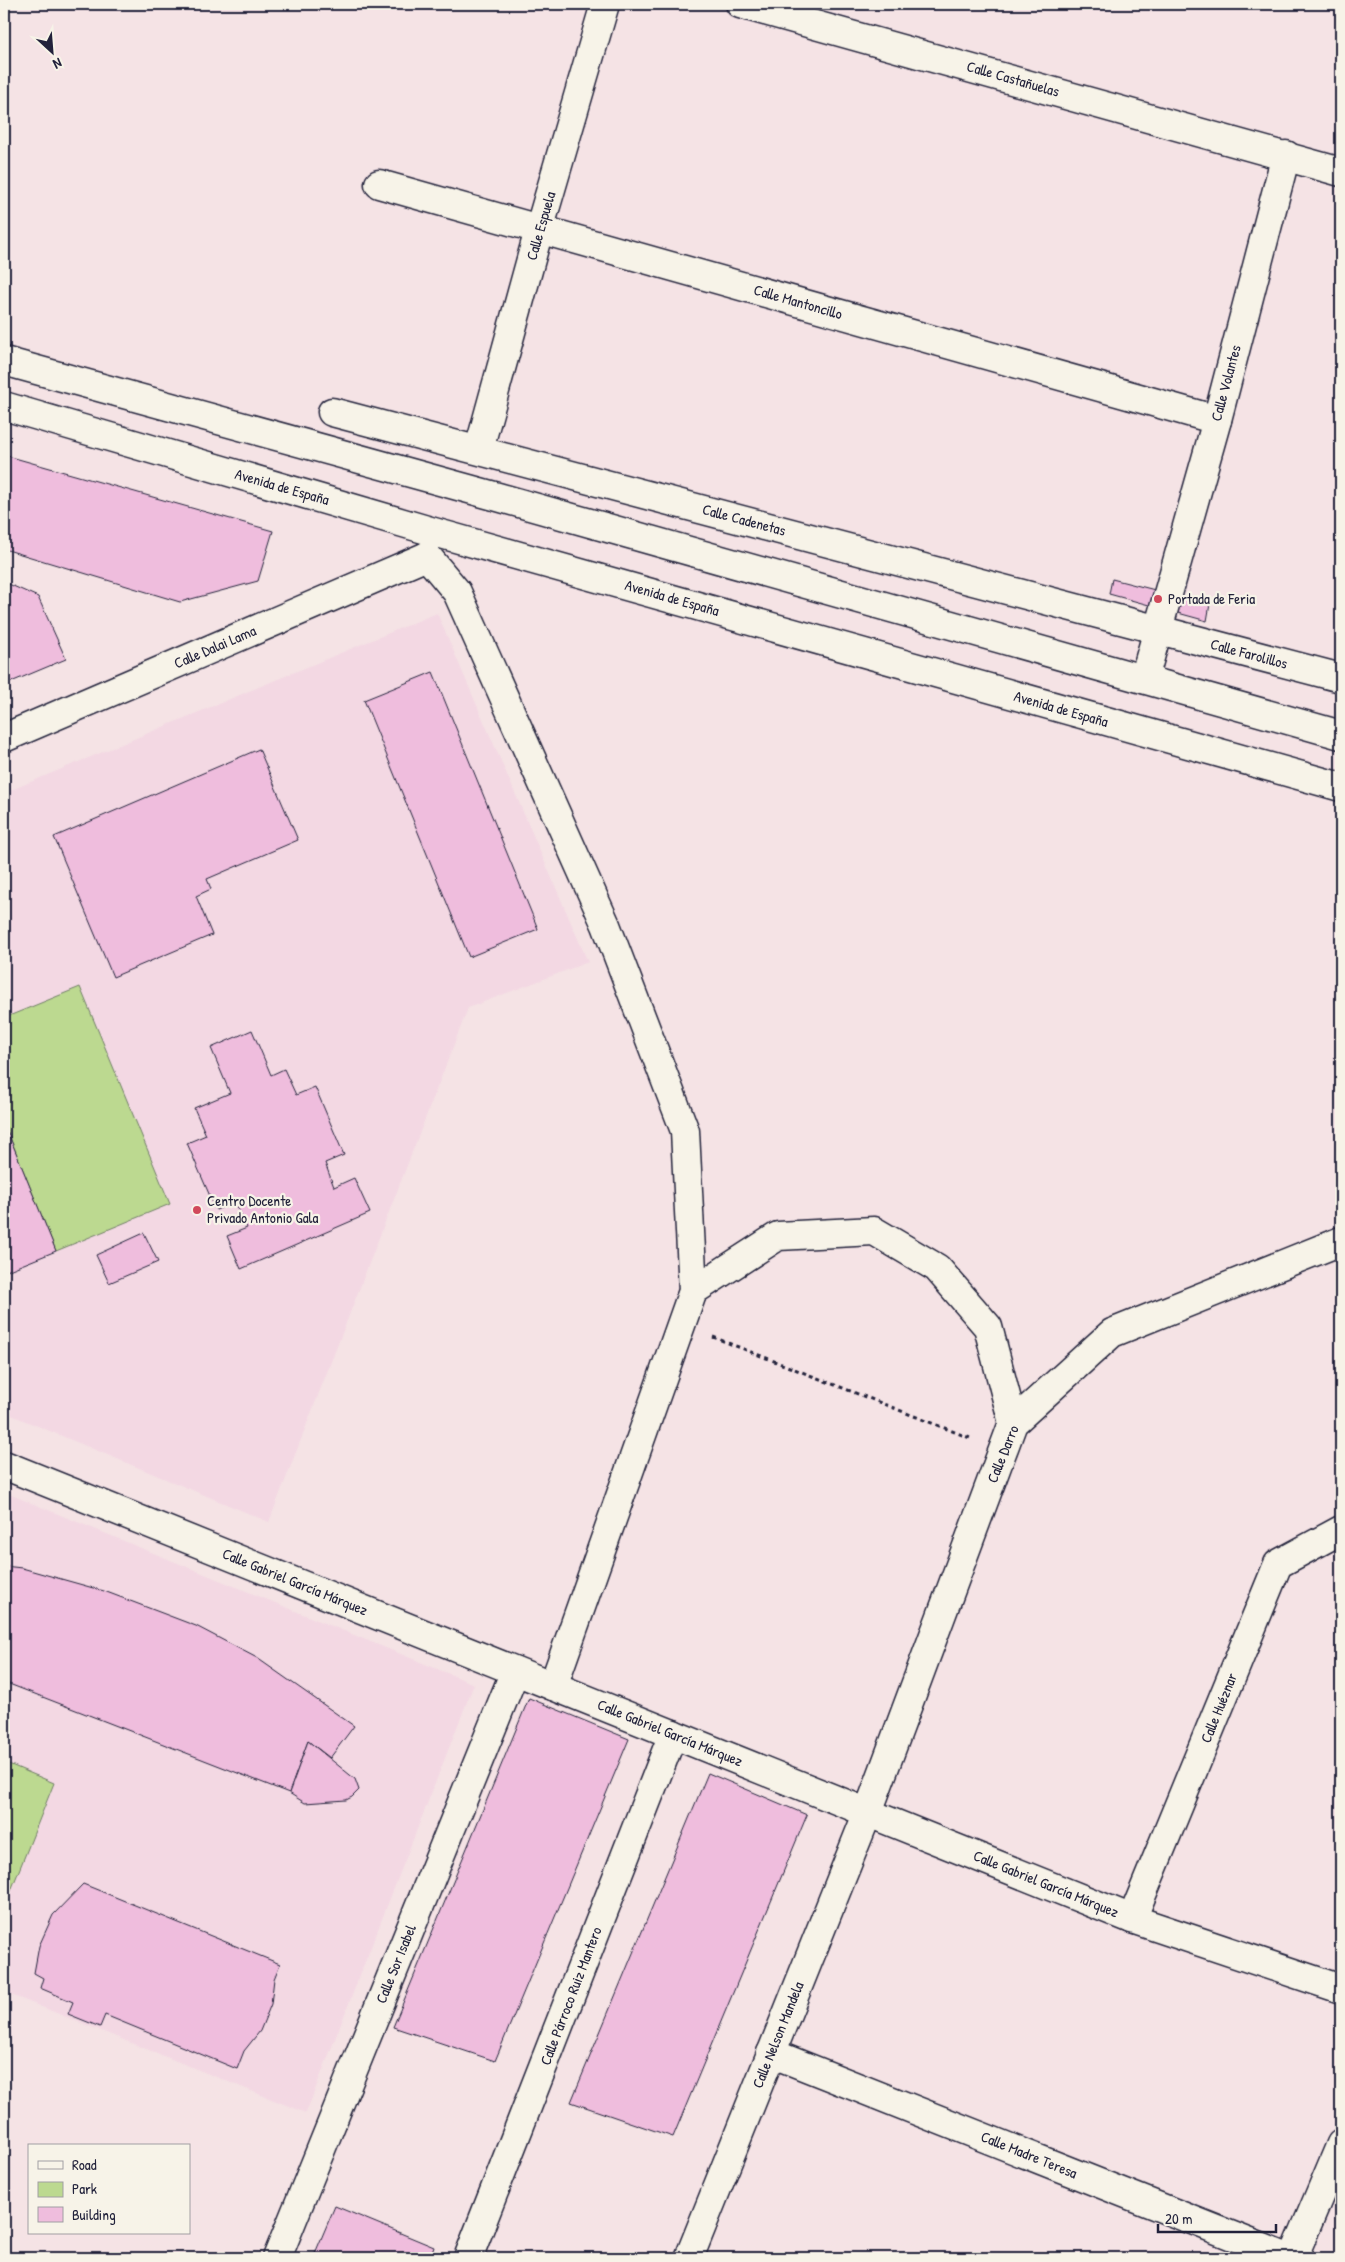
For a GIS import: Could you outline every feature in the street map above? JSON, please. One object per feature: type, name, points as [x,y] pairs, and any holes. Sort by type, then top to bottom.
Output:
[{"type":"street","name":"Calle Espuela","points":[[479,449],[539,230],[605,4]]},
{"type":"street","name":"Calle Castañuelas","points":[[740,4],[1286,155],[1341,172]]},
{"type":"street","name":"Calle Volantes","points":[[1144,679],[1159,619],[1217,420],[1286,155]]},
{"type":"street","name":"Calle Mantoncillo","points":[[379,184],[1217,420]]},
{"type":"street","points":[[4,361],[508,500],[1341,735]]},
{"type":"street","name":"Avenida de España","points":[[4,406],[430,544],[1341,787]]},
{"type":"street","name":"Calle Cadenetas","points":[[332,412],[1159,619]]},
{"type":"street","points":[[430,544],[461,601],[606,925],[685,1131],[693,1291],[553,1686]]},
{"type":"street","name":"Calle Dalai Lama","points":[[4,738],[430,544]]},
{"type":"street","name":"Calle Farolillos","points":[[1159,619],[1341,678]]},
{"type":"street","points":[[693,1291],[778,1236],[874,1231],[937,1268],[988,1327],[1013,1424]]},
{"type":"street","name":"Calle Darro","points":[[868,1812],[1013,1424],[1112,1333],[1341,1241]]},
{"type":"street","name":"Calle Gabriel García Márquez","points":[[4,1465],[1132,1919],[1341,1989]]},
{"type":"street","name":"Calle Huéznar","points":[[1132,1919],[1278,1564],[1341,1530]]},
{"type":"street","name":"Calle Sor Isabel","points":[[277,2258],[515,1671]]},
{"type":"street","name":"Calle Párroco Ruiz Mantero","points":[[468,2258],[673,1734]]},
{"type":"street","name":"Calle Nelson Mandela","points":[[689,2258],[868,1812]]},
{"type":"street","name":"Calle Madre Teresa","points":[[771,2052],[1288,2258]]},
{"type":"street","points":[[1293,2258],[1341,2144]]},
{"type":"path","points":[[682,1325],[1003,1452]]},
{"type":"shaded area","name":"Centro Docente Privado Antonio Gala","points":[[437,613],[588,962],[468,1008],[269,1522],[4,1412],[4,793]]},
{"type":"shaded area","points":[[4,1492],[474,1684],[306,2113],[4,1992]]},
{"type":"green space","points":[[80,987],[170,1204],[56,1251],[4,1123],[4,1018]]},
{"type":"green space","points":[[4,1762],[54,1783],[4,1908]]},
{"type":"building","points":[[4,455],[273,531],[258,581],[180,602],[4,549]]},
{"type":"building","name":"Portada de Feria","points":[[1112,579],[1210,604],[1207,621],[1109,594]]},
{"type":"building","points":[[4,582],[38,597],[66,659],[4,685]]},
{"type":"building","points":[[433,672],[538,929],[469,957],[364,700]]},
{"type":"building","points":[[259,749],[298,840],[207,879],[211,889],[196,896],[212,935],[113,977],[54,837]]},
{"type":"building","points":[[252,1030],[271,1075],[284,1069],[296,1095],[315,1087],[344,1155],[325,1163],[334,1187],[354,1178],[370,1213],[241,1269],[227,1236],[247,1228],[235,1202],[216,1210],[187,1143],[206,1135],[194,1108],[230,1093],[211,1048]]},
{"type":"building","points":[[4,1123],[56,1251],[4,1272]]},
{"type":"building","points":[[144,1233],[158,1262],[109,1283],[96,1255]]},
{"type":"building","points":[[4,1566],[22,1568],[104,1591],[196,1626],[257,1658],[354,1726],[330,1758],[308,1741],[289,1793],[4,1682]]},
{"type":"building","points":[[529,1698],[629,1739],[495,2061],[393,2027]]},
{"type":"building","points":[[308,1741],[355,1779],[359,1790],[352,1797],[346,1800],[305,1803],[289,1793]]},
{"type":"building","points":[[708,1773],[807,1815],[673,2137],[571,2102]]},
{"type":"building","points":[[83,1884],[280,1964],[274,1979],[271,2004],[260,2031],[244,2051],[237,2069],[105,2015],[100,2027],[68,2014],[73,2002],[40,1988],[43,1978],[34,1973],[39,1946],[53,1915]]},
{"type":"building","points":[[335,2206],[434,2247],[430,2258],[313,2258]]},
{"type":"place","name":"Portada de Feria","points":[[1158,599]]},
{"type":"place","name":"Centro Docente Privado Antonio Gala","points":[[197,1210]]}]
